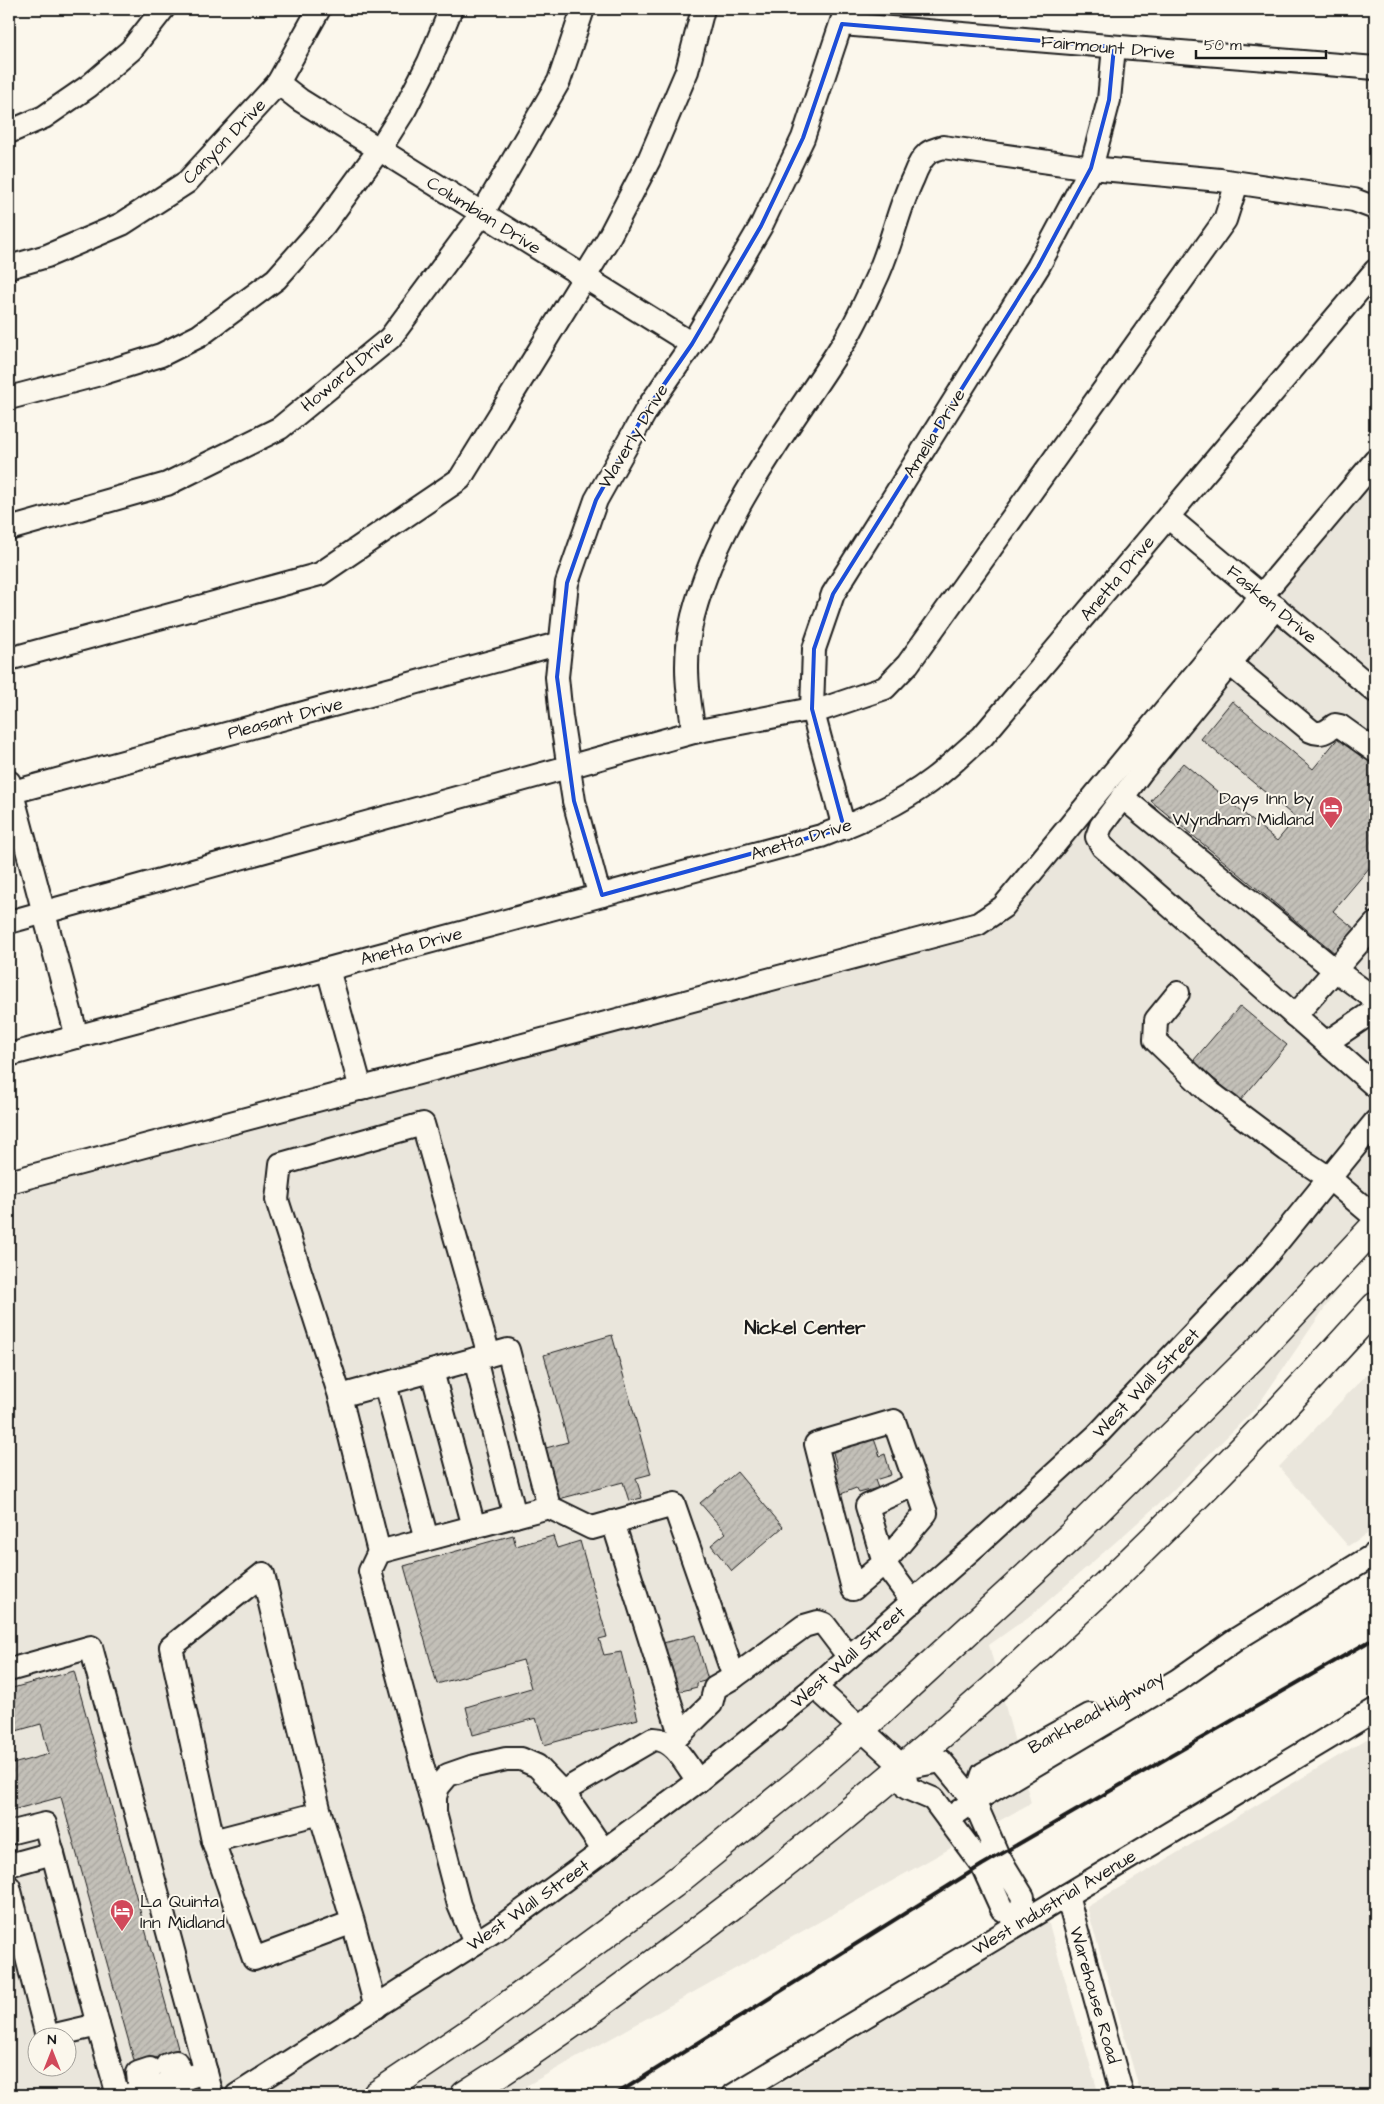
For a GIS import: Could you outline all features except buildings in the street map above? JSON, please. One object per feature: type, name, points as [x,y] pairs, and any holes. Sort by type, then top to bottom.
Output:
[{"type":"main road","points":[[377,2095],[488,2020],[673,1884],[861,1729],[1070,1537],[1256,1353],[1375,1226]]},
{"type":"main road","points":[[465,2095],[637,1978],[755,1889],[904,1768],[1114,1579],[1320,1368],[1375,1307]]},
{"type":"street","points":[[9,132],[44,117],[89,86],[131,50],[163,9]]},
{"type":"street","name":"Canyon Drive","points":[[9,267],[47,256],[122,224],[187,182],[278,84],[318,9]]},
{"type":"street","points":[[9,398],[100,374],[161,355],[200,336],[276,279],[324,225],[379,150],[405,109],[429,62],[452,9]]},
{"type":"street","name":"Howard Drive","points":[[9,528],[167,484],[280,428],[390,338],[482,214],[559,82],[583,9]]},
{"type":"street","points":[[9,659],[320,574],[460,479],[608,239],[648,160],[687,71],[703,9]]},
{"type":"street","name":"Fairmount Drive","points":[[844,17],[1114,48],[1375,68]]},
{"type":"street","name":"Waverly Drive","points":[[602,895],[596,883],[574,801],[557,677],[567,583],[596,500],[647,410],[692,344],[761,226],[803,138],[844,17]]},
{"type":"street","name":"Amelia Drive","points":[[844,828],[813,710],[814,649],[833,594],[1038,267],[1091,168],[1109,100],[1114,48]]},
{"type":"street","name":"Columbian Drive","points":[[278,84],[379,150],[692,344]]},
{"type":"street","points":[[694,732],[686,686],[687,652],[694,616],[711,564],[738,507],[847,337],[877,278],[904,196],[917,169],[929,152],[943,148],[1091,168],[1237,183],[1354,200],[1375,208]]},
{"type":"street","points":[[9,922],[694,732],[813,710],[885,688],[908,664],[1225,220],[1237,183]]},
{"type":"street","name":"Anetta Drive","points":[[9,1055],[821,836],[870,817],[917,790],[956,761],[982,737],[1375,271]]},
{"type":"street","points":[[1375,461],[1269,602],[1230,664],[1100,826],[1097,837],[1103,848],[1375,1086]]},
{"type":"street","name":"Fasken Drive","points":[[1168,517],[1375,691]]},
{"type":"street","points":[[9,1182],[978,924],[1004,908],[1166,710],[1269,602]]},
{"type":"street","name":"Pleasant Drive","points":[[10,789],[561,644]]},
{"type":"street","points":[[1230,664],[1311,731],[1316,734],[1323,733],[1335,725],[1340,726],[1375,751]]},
{"type":"street","points":[[10,789],[77,1036]]},
{"type":"street","points":[[1122,797],[1335,970],[1375,999]]},
{"type":"street","points":[[1295,1016],[1375,924]]},
{"type":"street","points":[[328,968],[361,1089]]},
{"type":"street","points":[[1178,993],[1156,1020],[1155,1040],[1207,1090],[1329,1178],[1375,1217]]},
{"type":"street","points":[[1326,1043],[1375,1010]]},
{"type":"street","name":"West Wall Street","points":[[237,2095],[502,1926],[698,1781],[815,1687],[913,1602],[1097,1434],[1263,1260],[1375,1122]]},
{"type":"street","points":[[475,1944],[459,1905],[370,1571],[379,1552],[340,1396],[277,1200],[281,1164],[422,1124],[482,1357],[515,1516]]},
{"type":"street","points":[[340,1396],[508,1350],[549,1507]]},
{"type":"street","points":[[432,1371],[474,1527]]},
{"type":"street","points":[[385,1384],[427,1540]]},
{"type":"street","points":[[894,1421],[916,1484],[926,1513],[884,1563],[853,1589],[816,1444],[894,1421]]},
{"type":"street","points":[[835,1516],[867,1506],[916,1484]]},
{"type":"street","points":[[379,1552],[549,1507],[592,1528],[674,1505],[734,1678]]},
{"type":"street","points":[[867,1506],[884,1563],[913,1602]]},
{"type":"street","points":[[613,1522],[675,1739],[698,1781]]},
{"type":"street","name":"Bankhead Highway","points":[[948,1819],[974,1801],[1178,1680],[1235,1640],[1375,1554]]},
{"type":"street","points":[[354,1922],[254,1959],[213,1841],[171,1647],[263,1574],[320,1813],[354,1922],[376,2007]]},
{"type":"street","points":[[562,1792],[653,1739],[675,1739],[711,1704],[715,1688],[734,1678],[804,1626],[818,1622],[824,1624],[849,1657]]},
{"type":"street","points":[[9,1670],[91,1647],[195,2076]]},
{"type":"street","points":[[815,1687],[904,1768],[907,1788],[934,1799],[982,1865],[1002,1909],[1021,1921],[1023,1896],[998,1856],[974,1801],[941,1761],[904,1768]]},
{"type":"street","name":"West Industrial Avenue","points":[[734,2095],[1375,1710]]},
{"type":"street","points":[[435,1813],[435,1797],[438,1787],[448,1775],[471,1766],[506,1759],[521,1759],[538,1766],[562,1792],[604,1851]]},
{"type":"street","points":[[213,1841],[320,1813]]},
{"type":"street","points":[[9,1833],[45,1824],[118,2095]]},
{"type":"street","points":[[9,1865],[53,1853]]},
{"type":"street","points":[[9,1886],[44,2026]]},
{"type":"street","name":"Warehouse Road","points":[[1067,1895],[1122,2095]]},
{"type":"street","points":[[78,2030],[98,2025]]},
{"type":"street","points":[[195,2076],[134,2094],[138,2073],[176,2062],[195,2076],[212,2095]]},
{"type":"highlighted area","points":[[842,24],[1114,47],[1109,100],[1091,168],[1038,267],[833,594],[814,649],[812,709],[844,828],[602,895],[574,801],[557,677],[567,583],[596,500],[647,409],[692,344],[761,226],[803,138]]},
{"type":"shaded area","points":[[1375,468],[1375,1235],[1256,1408],[1166,1497],[1126,1533],[1034,1613],[989,1645],[1031,1803],[510,2095],[9,2095],[9,1188],[992,921]]},
{"type":"shaded area","points":[[1375,1365],[1375,1529],[1348,1546],[1279,1467]]},
{"type":"shaded area","points":[[1375,1734],[1375,2095],[1141,2095],[1087,1907]]},
{"type":"shaded area","points":[[1048,1921],[1099,2095],[762,2095]]},
{"type":"railway","points":[[615,2095],[982,1865],[1375,1638]]},
{"type":"place","name":"Days Inn by Wyndham Midland","points":[[1331,829]]},
{"type":"place","name":"La Quinta Inn Midland","points":[[122,1932]]},
{"type":"district","name":"Nickel Center","points":[[805,1327]]}]
